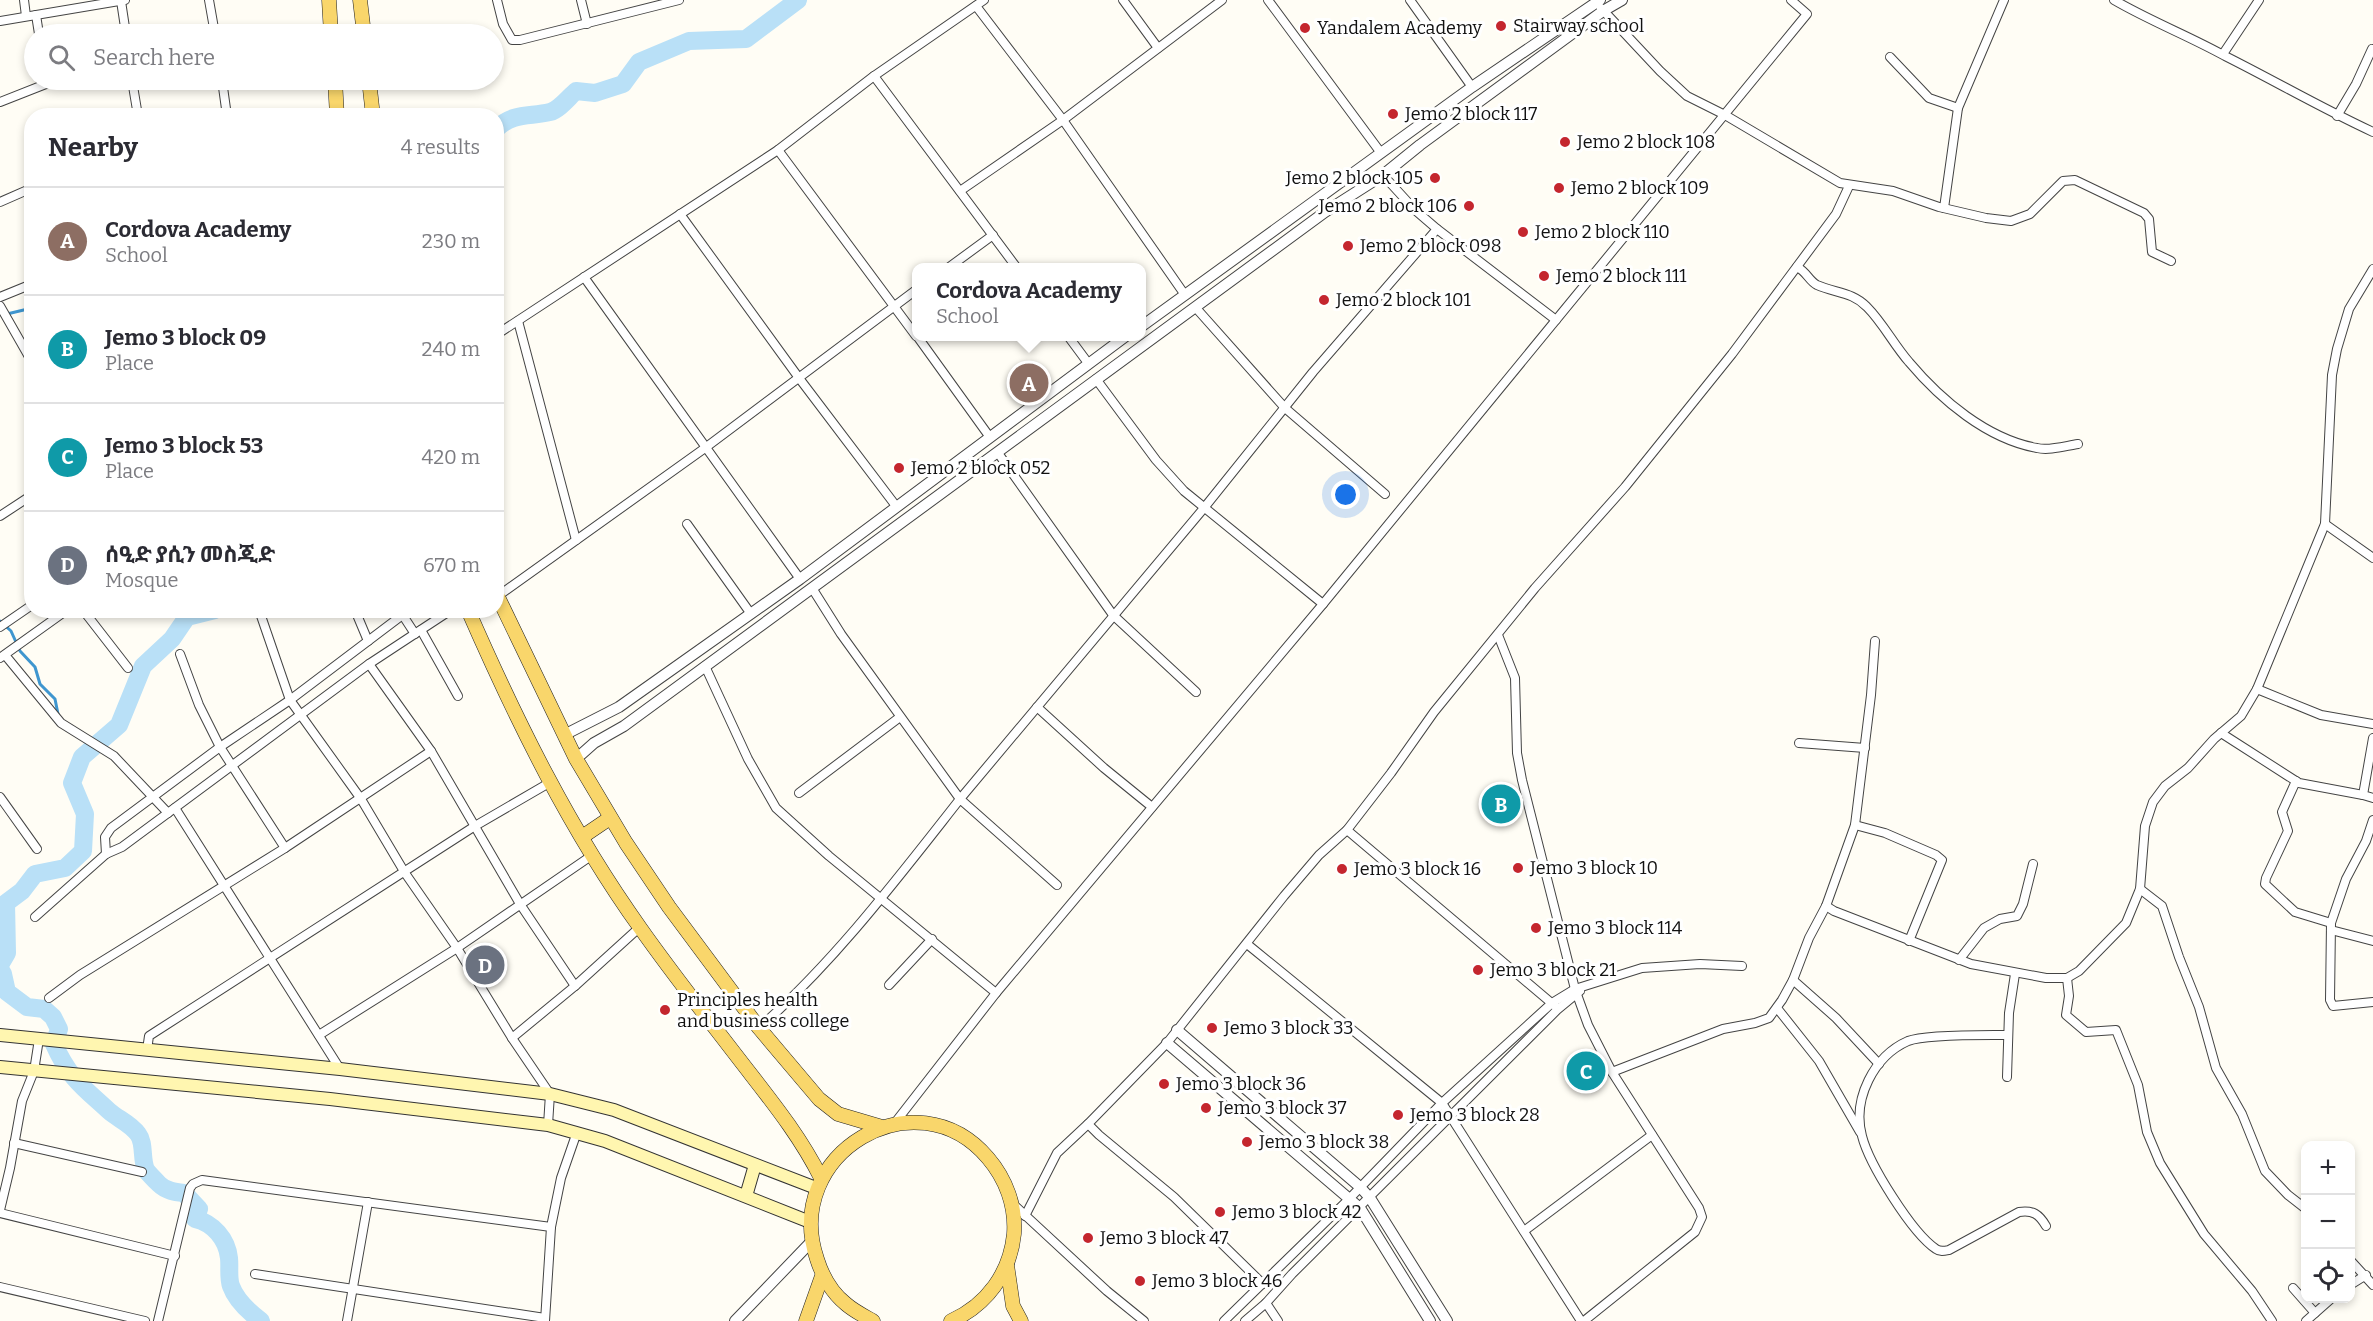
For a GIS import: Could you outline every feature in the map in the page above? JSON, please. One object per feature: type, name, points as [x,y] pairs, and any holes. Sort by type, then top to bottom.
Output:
[{"type":"main road","points":[[328,0],[330,24]]},
{"type":"main road","points":[[360,0],[363,24]]},
{"type":"main road","points":[[336,90],[337,108]]},
{"type":"main road","points":[[370,90],[372,108]]},
{"type":"main road","points":[[504,610],[576,759],[610,818],[669,907],[759,1028],[819,1099],[838,1114],[888,1126]]},
{"type":"main road","points":[[471,618],[508,703],[549,783],[591,856],[640,927],[793,1129],[819,1183]]},
{"type":"main road","points":[[582,837],[610,818]]},
{"type":"main road","points":[[0,1035],[340,1069],[550,1094],[614,1110],[755,1165],[819,1183]]},
{"type":"main road","points":[[0,1068],[330,1099],[548,1125],[577,1132],[810,1222]]},
{"type":"main road","points":[[873,1321],[845,1304],[822,1276],[811,1242],[810,1222],[819,1183],[837,1156],[858,1138],[888,1126],[913,1123],[932,1125],[968,1140],[996,1167],[1012,1202],[1014,1234],[1006,1265],[988,1295],[975,1307],[951,1321]]},
{"type":"main road","points":[[746,1196],[755,1165]]},
{"type":"main road","points":[[1006,1265],[1013,1306],[1021,1321]]},
{"type":"main road","points":[[806,1321],[822,1276]]},
{"type":"street","points":[[24,0],[35,24]]},
{"type":"street","points":[[209,0],[213,24]]},
{"type":"street","points":[[498,0],[503,24]]},
{"type":"street","points":[[581,0],[587,24]]},
{"type":"street","points":[[504,26],[512,40],[520,40],[678,0]]},
{"type":"street","points":[[504,330],[778,150],[874,76],[984,0]]},
{"type":"street","points":[[1123,0],[1158,48]]},
{"type":"street","points":[[960,191],[1063,120],[1222,0]]},
{"type":"street","points":[[1268,0],[1381,153]]},
{"type":"street","points":[[1410,0],[1472,87]]},
{"type":"street","points":[[1146,323],[1472,87],[1599,3],[1622,0]]},
{"type":"street","points":[[888,1126],[996,993],[1323,604],[1807,14],[1791,0]]},
{"type":"street","points":[[1944,208],[1958,108],[2004,0]]},
{"type":"street","points":[[2114,0],[2148,20],[2223,54],[2337,116],[2373,132]]},
{"type":"street","points":[[2223,54],[2259,0]]},
{"type":"street","points":[[0,21],[111,1],[123,1],[125,24]]},
{"type":"street","points":[[1599,3],[1687,96],[1725,115],[1780,150],[1840,183],[1893,191],[1944,208],[1986,218],[2011,221],[2030,214],[2063,181],[2075,180],[2144,213],[2149,219],[2152,252],[2171,261]]},
{"type":"street","points":[[576,759],[594,743],[624,726],[1325,212],[1383,175],[1599,3]]},
{"type":"street","points":[[976,6],[1063,120],[1185,295]]},
{"type":"street","points":[[2337,116],[2356,84],[2372,49]]},
{"type":"street","points":[[1890,57],[1929,98],[1958,108]]},
{"type":"street","points":[[874,76],[1014,263]]},
{"type":"street","points":[[0,102],[29,90]]},
{"type":"street","points":[[134,90],[137,108]]},
{"type":"street","points":[[223,90],[226,108]]},
{"type":"street","points":[[778,150],[912,329]]},
{"type":"street","points":[[1383,175],[1415,210],[1437,229],[1556,320]]},
{"type":"street","points":[[1025,1216],[1057,1153],[1167,1043],[1319,855],[1347,830],[1391,774],[1418,732],[1535,588],[1625,486],[1732,354],[1836,214],[1849,186]]},
{"type":"street","points":[[0,202],[24,192]]},
{"type":"street","points":[[1317,199],[1325,212]]},
{"type":"street","points":[[680,214],[799,378],[896,506]]},
{"type":"street","points":[[759,1028],[789,1002],[882,898],[960,799],[1204,508],[1357,319],[1437,229]]},
{"type":"street","points":[[954,263],[993,235]]},
{"type":"street","points":[[1797,267],[1807,272],[1813,282],[1819,286],[1853,296],[1866,305],[1917,371],[1954,406],[1991,432],[2038,449],[2078,444]]},
{"type":"street","points":[[1826,906],[1959,960],[2015,974],[2046,978],[2067,978],[2079,971],[2126,923],[2140,889],[2145,826],[2153,802],[2165,786],[2188,768],[2220,733],[2241,716],[2257,689],[2325,524],[2332,375],[2349,309],[2373,269]]},
{"type":"street","points":[[584,277],[800,579]]},
{"type":"street","points":[[0,297],[24,287]]},
{"type":"street","points":[[504,590],[705,448],[912,293]]},
{"type":"street","points":[[0,306],[24,348]]},
{"type":"street","points":[[1196,308],[1285,408],[1386,494]]},
{"type":"street","points":[[518,321],[576,540]]},
{"type":"street","points":[[921,341],[989,436]]},
{"type":"street","points":[[1072,341],[1088,363]]},
{"type":"street","points":[[564,735],[620,707],[751,614],[1119,341]]},
{"type":"street","points":[[1096,379],[1156,460],[1184,491],[1323,604]]},
{"type":"street","points":[[1016,416],[1027,431]]},
{"type":"street","points":[[998,453],[1113,615],[1196,692]]},
{"type":"street","points":[[0,516],[24,500]]},
{"type":"street","points":[[687,524],[751,614]]},
{"type":"street","points":[[2325,524],[2373,558]]},
{"type":"street","points":[[812,588],[841,634],[960,799],[1057,885]]},
{"type":"street","points":[[0,627],[24,610]]},
{"type":"street","points":[[56,618],[2,657],[61,723],[114,756],[153,796],[172,810],[225,885],[340,1069]]},
{"type":"street","points":[[90,618],[128,668]]},
{"type":"street","points":[[262,618],[290,700],[298,715],[361,799],[405,873],[457,948],[512,1038],[550,1094],[548,1125]]},
{"type":"street","points":[[358,618],[368,641]]},
{"type":"street","points":[[106,854],[105,837],[107,833],[220,747],[290,700],[397,618]]},
{"type":"street","points":[[408,618],[458,696]]},
{"type":"street","points":[[35,917],[106,854],[116,851],[298,715],[369,664],[440,618]]},
{"type":"street","points":[[735,624],[745,637]]},
{"type":"street","points":[[1247,944],[1442,1103],[1582,1321],[1695,1232],[1702,1218],[1700,1208],[1612,1072],[1588,1025],[1518,764],[1515,678],[1498,635]]},
{"type":"street","points":[[1612,1072],[1723,1029],[1769,1018],[1777,1008],[1793,980],[1809,938],[1826,906],[1855,825],[1875,641]]},
{"type":"street","points":[[180,654],[199,705],[220,747],[285,848]]},
{"type":"street","points":[[369,664],[431,751],[520,904],[575,986]]},
{"type":"street","points":[[705,666],[748,759],[768,798],[776,808],[829,856],[996,993]]},
{"type":"street","points":[[2257,689],[2321,715],[2373,724]]},
{"type":"street","points":[[1037,707],[1104,768],[1152,807]]},
{"type":"street","points":[[799,793],[900,717]]},
{"type":"street","points":[[2220,733],[2296,781],[2373,798]]},
{"type":"street","points":[[2364,795],[2373,738]]},
{"type":"street","points":[[1799,743],[1864,748]]},
{"type":"street","points":[[49,998],[80,975],[285,848],[431,751]]},
{"type":"street","points":[[2296,781],[2282,812],[2288,831],[2265,884],[2295,912],[2373,941]]},
{"type":"street","points":[[147,1050],[149,1036],[475,826],[549,783]]},
{"type":"street","points":[[0,797],[37,849]]},
{"type":"street","points":[[2373,820],[2366,842],[2346,879],[2331,927],[2331,1005],[2373,1002]]},
{"type":"street","points":[[1855,825],[1885,832],[1936,855],[1942,860],[1909,941]]},
{"type":"street","points":[[1347,830],[1554,1006]]},
{"type":"street","points":[[319,1035],[457,948],[591,856]]},
{"type":"street","points":[[1959,960],[1984,928],[2000,919],[2017,916],[2023,904],[2033,864]]},
{"type":"street","points":[[2140,889],[2162,906],[2199,1006],[2216,1068],[2242,1114],[2265,1171],[2301,1205]]},
{"type":"street","points":[[512,1038],[575,986],[640,927]]},
{"type":"street","points":[[889,985],[932,939]]},
{"type":"street","points":[[1224,1321],[1350,1198],[1442,1103],[1554,1006],[1578,990],[1642,968],[1700,964],[1742,966]]},
{"type":"street","points":[[2007,1077],[2008,1035],[2015,974]]},
{"type":"street","points":[[2067,978],[2070,996],[2066,1015],[2086,1032],[2116,1030],[2138,1085],[2147,1132],[2160,1162],[2204,1234],[2252,1291],[2272,1321]]},
{"type":"street","points":[[1793,980],[1836,1018],[1879,1064]]},
{"type":"street","points":[[1245,1321],[1266,1303],[1292,1274],[1452,1117],[1554,1006]]},
{"type":"street","points":[[1777,1008],[1819,1061],[1861,1135],[1888,1191],[1908,1219],[1935,1249],[1941,1252],[1949,1250],[2019,1212],[2029,1211],[2039,1215],[2046,1226]]},
{"type":"street","points":[[1177,1030],[1360,1187],[1370,1198],[1447,1321]]},
{"type":"street","points":[[1861,1135],[1859,1111],[1866,1082],[1879,1064],[1897,1047],[1910,1040],[2008,1035]]},
{"type":"street","points":[[39,1040],[34,1071],[22,1101],[0,1212],[176,1256]]},
{"type":"street","points":[[1167,1043],[1360,1208],[1430,1321]]},
{"type":"street","points":[[1088,1124],[1174,1197],[1263,1284]]},
{"type":"street","points":[[255,1274],[545,1319],[551,1227],[561,1178],[577,1132]]},
{"type":"street","points":[[1524,1231],[1652,1135]]},
{"type":"street","points":[[14,1143],[142,1172]]},
{"type":"street","points":[[0,1166],[10,1168]]},
{"type":"street","points":[[158,1321],[176,1256],[190,1188],[202,1180],[551,1227]]},
{"type":"street","points":[[347,1321],[368,1202]]},
{"type":"street","points":[[1012,1202],[1107,1292],[1144,1321]]},
{"type":"street","points":[[735,1321],[811,1242]]},
{"type":"street","points":[[1282,1264],[1292,1274]]},
{"type":"street","points":[[2355,1265],[2373,1285]]},
{"type":"street","points":[[2355,1282],[2366,1275]]},
{"type":"street","points":[[0,1287],[145,1321]]},
{"type":"street","points":[[2293,1288],[2315,1313]]},
{"type":"street","points":[[1266,1303],[1278,1321]]},
{"type":"street","points":[[2306,1321],[2327,1303]]},
{"type":"waterway","points":[[504,123],[515,117],[553,111],[576,91],[595,93],[623,84],[639,62],[689,41],[746,39],[798,0]]},
{"type":"waterway","points":[[7,314],[24,310]]},
{"type":"waterway","points":[[0,965],[7,953],[6,903],[22,891],[35,874],[65,868],[83,851],[85,814],[72,783],[82,757],[119,725],[143,666],[172,639],[186,618]]},
{"type":"waterway","points":[[0,621],[11,631],[20,651],[35,667],[40,684],[55,699],[58,714]]},
{"type":"waterway","points":[[0,969],[7,992],[27,1007],[44,1009],[53,1017],[59,1029],[54,1044],[71,1074],[109,1111],[138,1134],[142,1142],[147,1172],[165,1188],[184,1193],[199,1209],[195,1219],[208,1224],[222,1238],[228,1251],[233,1291],[243,1305],[261,1321]]},
{"type":"place","name":"Stairway school","points":[[1501,26]]},
{"type":"place","name":"Yandalem Academy","points":[[1305,28]]},
{"type":"place","name":"Jemo 2 block 117","points":[[1393,114]]},
{"type":"place","name":"Jemo 2 block 108","points":[[1565,142]]},
{"type":"place","name":"Jemo 2 block 105","points":[[1435,178]]},
{"type":"place","name":"Jemo 2 block 109","points":[[1559,188]]},
{"type":"place","name":"Jemo 2 block 106","points":[[1469,206]]},
{"type":"place","name":"Jemo 2 block 110","points":[[1523,232]]},
{"type":"place","name":"Jemo 2 block 098","points":[[1348,246]]},
{"type":"place","name":"Jemo 2 block 111","points":[[1544,276]]},
{"type":"place","name":"Jemo 2 block 101","points":[[1324,300]]},
{"type":"place","name":"Cordova Academy","points":[[1029,383]]},
{"type":"place","name":"Jemo 2 block 052","points":[[899,468]]},
{"type":"place","name":"Jemo 3 block 09","points":[[1501,804]]},
{"type":"place","name":"Jemo 3 block 10","points":[[1518,868]]},
{"type":"place","name":"Jemo 3 block 16","points":[[1342,869]]},
{"type":"place","name":"Jemo 3 block 114","points":[[1536,928]]},
{"type":"place","name":"ሰዒድ ያሲን መስጂድ","points":[[485,965]]},
{"type":"place","name":"Jemo 3 block 21","points":[[1478,970]]},
{"type":"place","name":"Principles health and business college","points":[[665,1010]]},
{"type":"place","name":"Jemo 3 block 33","points":[[1212,1028]]},
{"type":"place","name":"Jemo 3 block 53","points":[[1586,1071]]},
{"type":"place","name":"Jemo 3 block 36","points":[[1164,1084]]},
{"type":"place","name":"Jemo 3 block 37","points":[[1206,1108]]},
{"type":"place","name":"Jemo 3 block 28","points":[[1398,1115]]},
{"type":"place","name":"Jemo 3 block 38","points":[[1247,1142]]},
{"type":"place","name":"Jemo 3 block 42","points":[[1220,1212]]},
{"type":"place","name":"Jemo 3 block 47","points":[[1088,1238]]},
{"type":"place","name":"Jemo 3 block 46","points":[[1140,1281]]}]
